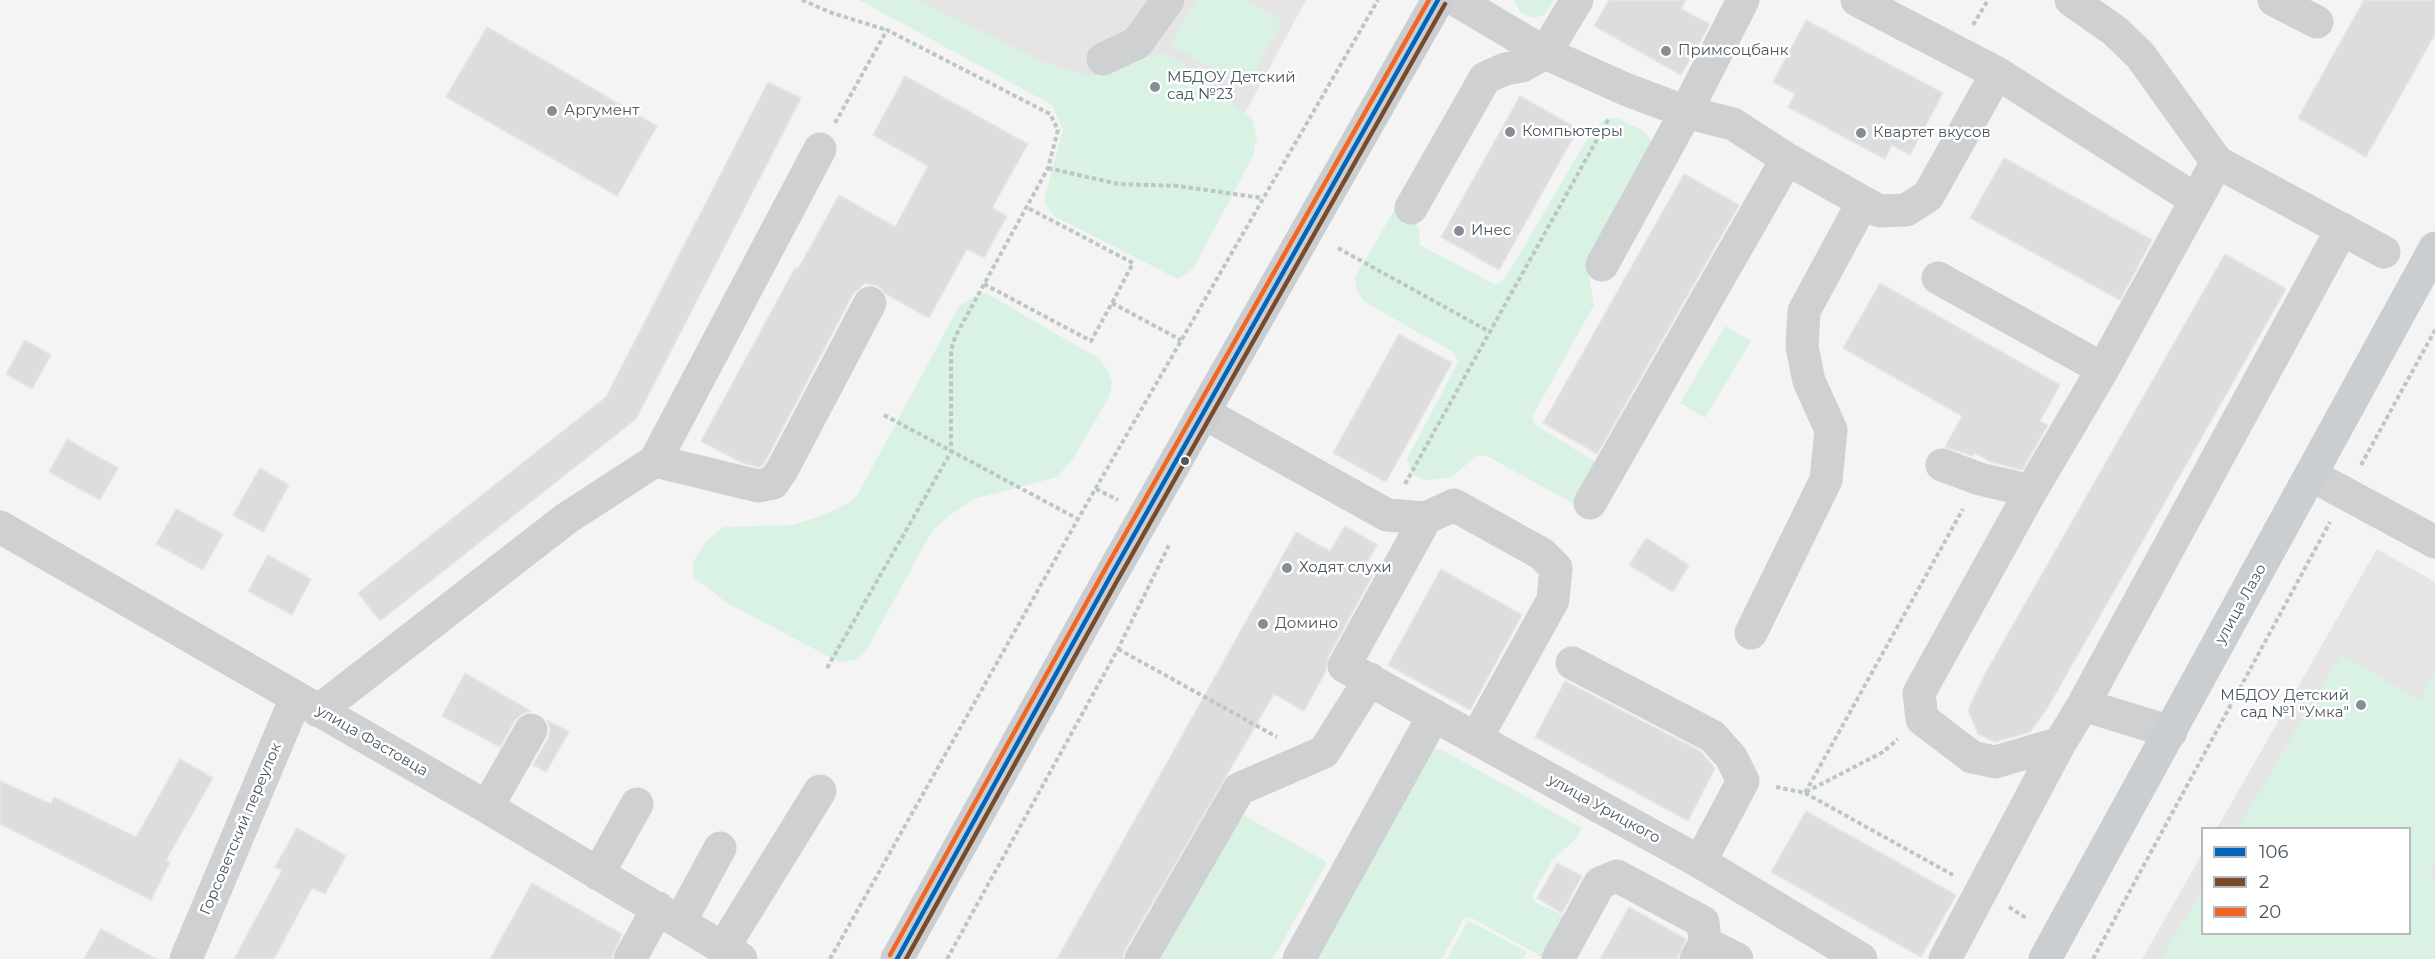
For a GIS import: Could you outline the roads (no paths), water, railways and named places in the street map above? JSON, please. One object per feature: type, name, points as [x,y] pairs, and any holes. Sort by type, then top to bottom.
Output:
[{"type":"main road","points":[[897,959],[1110,577],[1438,0]]},
{"type":"main road","name":"улица Лазо","points":[[2045,959],[2435,248]]},
{"type":"street","points":[[1103,60],[1137,43],[1168,0]]},
{"type":"street","points":[[1456,0],[1545,53],[1625,89],[1686,112],[1733,124],[1787,159],[1879,211],[1906,210],[1928,196],[1997,72]]},
{"type":"street","points":[[1411,208],[1485,78],[1505,69],[1522,66],[1545,53],[1576,0]]},
{"type":"street","points":[[1602,264],[1686,112],[1743,0]]},
{"type":"street","points":[[1857,0],[1997,72],[2196,200]]},
{"type":"street","points":[[2071,0],[2115,31],[2140,55],[2217,162],[2384,252]]},
{"type":"street","points":[[2274,0],[2317,22]]},
{"type":"street","points":[[307,704],[567,518],[655,461],[820,150]]},
{"type":"street","points":[[1590,503],[1787,159]]},
{"type":"street","points":[[2060,742],[1995,762],[1972,757],[1922,719],[1919,693],[2031,490],[2103,369],[2217,162]]},
{"type":"street","points":[[1751,633],[1826,480],[1831,430],[1809,381],[1802,347],[1804,311],[1851,195]]},
{"type":"street","points":[[1945,959],[2060,742],[2083,705],[2342,229]]},
{"type":"street","points":[[1938,278],[2103,369]]},
{"type":"street","points":[[655,461],[758,486],[773,483],[870,303]]},
{"type":"street","points":[[1204,413],[1387,515],[1426,518],[1454,505],[1542,554],[1556,568],[1553,600],[1477,737]]},
{"type":"street","points":[[1942,465],[1980,479],[2031,490]]},
{"type":"street","points":[[2311,475],[2435,542]]},
{"type":"street","points":[[1142,959],[1239,789],[1324,752],[1426,518]]},
{"type":"street","name":"улица Фастовца","points":[[0,527],[487,807],[732,954]]},
{"type":"street","points":[[1572,663],[1712,736],[1731,757],[1743,781],[1700,862]]},
{"type":"street","name":"улица Урицкого","points":[[1357,673],[1477,737],[1700,862],[1861,959]]},
{"type":"street","name":"Горсоветский переулок","points":[[186,959],[307,704]]},
{"type":"street","points":[[2083,705],[2171,732]]},
{"type":"street","points":[[1299,959],[1434,716]]},
{"type":"street","points":[[487,807],[531,730]]},
{"type":"street","points":[[732,954],[820,791]]},
{"type":"street","points":[[598,874],[638,804]]},
{"type":"street","points":[[630,959],[669,915],[720,848]]},
{"type":"street","points":[[1558,959],[1600,883],[1617,876],[1703,922],[1701,951],[1737,959]]},
{"type":"place","name":"Примсоцбанк","points":[[1666,51]]},
{"type":"place","name":"МБДОУ Детский сад №23","points":[[1155,87]]},
{"type":"place","name":"Аргумент","points":[[552,111]]},
{"type":"place","name":"Компьютеры","points":[[1510,132]]},
{"type":"place","name":"Квартет вкусов","points":[[1861,133]]},
{"type":"place","name":"Инес","points":[[1459,231]]},
{"type":"place","name":"Ходят слухи","points":[[1287,568]]},
{"type":"place","name":"Домино","points":[[1263,624]]},
{"type":"place","name":"МБДОУ Детский сад №1 \"Умка\"","points":[[2361,705]]}]
